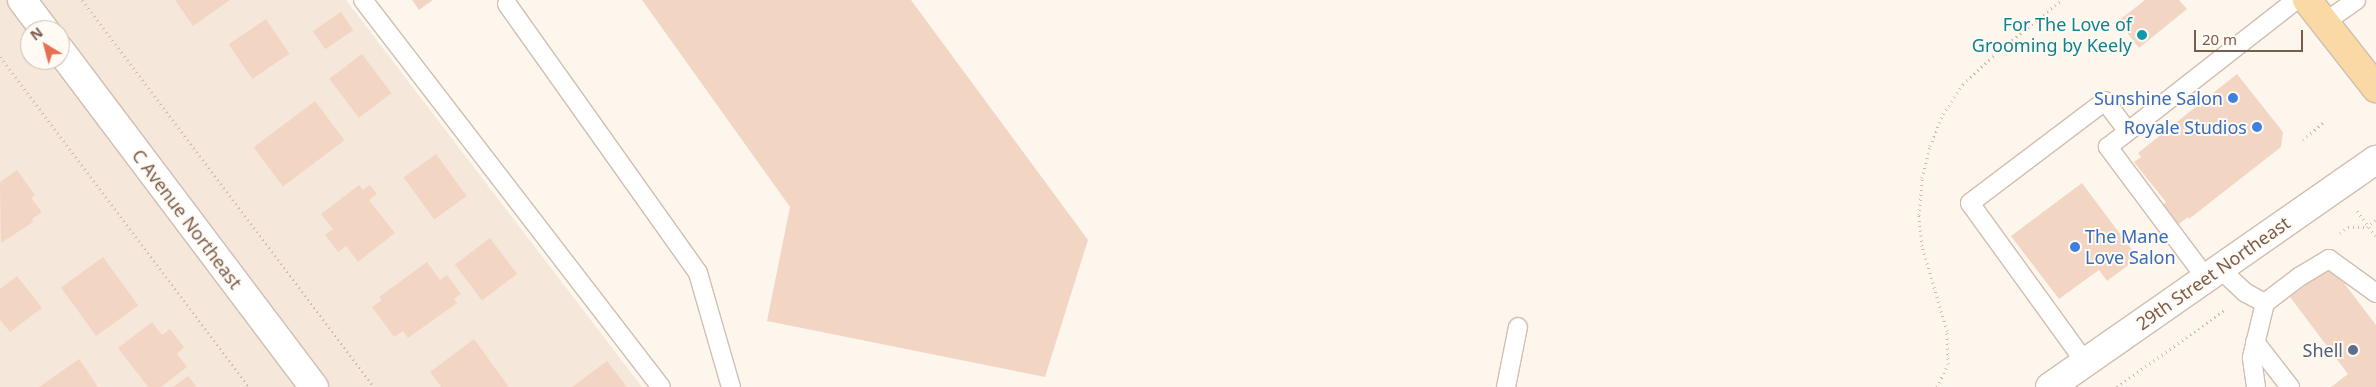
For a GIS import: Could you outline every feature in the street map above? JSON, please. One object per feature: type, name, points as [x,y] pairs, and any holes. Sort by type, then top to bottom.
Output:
[{"type":"main road","points":[[2307,0],[2376,88]]},
{"type":"street","points":[[22,0],[37,20]]},
{"type":"street","name":"C Avenue Northeast","points":[[70,63],[314,387]]},
{"type":"street","name":"29th Street Northeast","points":[[2050,387],[2376,160]]},
{"type":"lane","points":[[363,0],[661,387]]},
{"type":"lane","points":[[2265,303],[2213,273],[2108,147],[2296,0]]},
{"type":"lane","points":[[2324,22],[2356,0]]},
{"type":"lane","points":[[507,4],[698,273],[731,387]]},
{"type":"lane","points":[[2085,362],[1970,203],[2105,101],[2128,131]]},
{"type":"lane","points":[[2256,387],[2252,357],[2265,303],[2299,277],[2329,259],[2376,294]]},
{"type":"lane","points":[[1506,387],[1518,327]]},
{"type":"lane","points":[[2255,342],[2290,387]]},
{"type":"path","points":[[82,0],[374,387]]},
{"type":"path","points":[[0,57],[249,387]]},
{"type":"path","points":[[2303,140],[2324,122]]},
{"type":"path","points":[[2352,204],[2376,237]]},
{"type":"shaded area","points":[[0,0],[346,0],[642,387],[0,387]]},
{"type":"building","points":[[175,0],[230,0],[193,26]]},
{"type":"building","points":[[412,0],[433,0],[419,10]]},
{"type":"building","points":[[642,0],[911,0],[1088,240],[1045,377],[767,321],[790,207]]},
{"type":"building","name":"For The Love of Grooming by Keely","points":[[2145,0],[2179,0],[2187,9],[2139,48],[2118,21]]},
{"type":"building","points":[[341,12],[353,30],[325,49],[313,31]]},
{"type":"building","points":[[266,19],[289,54],[252,79],[229,44]]},
{"type":"building","points":[[362,54],[391,93],[359,118],[329,79]]},
{"type":"building","points":[[2237,74],[2283,132],[2281,147],[2189,219],[2188,217],[2175,227],[2160,208],[2166,202],[2134,162],[2141,157],[2138,153]]},
{"type":"building","points":[[315,101],[344,140],[283,186],[254,147]]},
{"type":"building","points":[[436,154],[467,196],[434,220],[404,178]]},
{"type":"building","points":[[17,170],[35,195],[31,198],[42,212],[32,219],[33,222],[1,243],[0,182]]},
{"type":"building","name":"The Mane Love Salon","points":[[2082,183],[2138,258],[2107,281],[2099,270],[2059,299],[2011,236]]},
{"type":"building","points":[[359,185],[363,190],[370,185],[377,194],[369,200],[395,233],[358,262],[346,246],[338,252],[325,235],[333,229],[321,214]]},
{"type":"building","points":[[490,238],[517,274],[482,300],[455,264]]},
{"type":"building","points":[[103,257],[138,306],[96,336],[61,288]]},
{"type":"building","points":[[427,262],[440,280],[447,275],[461,294],[454,299],[457,303],[408,338],[403,331],[394,337],[372,307],[382,300],[379,297]]},
{"type":"building","name":"Shell","points":[[2331,266],[2376,325],[2376,387],[2331,387],[2348,374],[2290,297]]},
{"type":"building","points":[[17,276],[42,308],[10,332],[0,320],[0,289]]},
{"type":"building","points":[[152,322],[162,335],[170,329],[184,347],[177,354],[187,367],[161,387],[148,387],[118,348]]},
{"type":"building","points":[[474,339],[509,387],[441,387],[430,372]]},
{"type":"building","points":[[79,359],[98,387],[39,387]]},
{"type":"building","points":[[607,361],[627,387],[572,387]]},
{"type":"building","points":[[188,376],[197,387],[173,387]]},
{"type":"place","name":"For The Love of Grooming by Keely","points":[[2142,35]]},
{"type":"place","name":"Sunshine Salon","points":[[2233,98]]},
{"type":"place","name":"Royale Studios","points":[[2257,127]]},
{"type":"place","name":"The Mane Love Salon","points":[[2075,247]]},
{"type":"place","name":"Shell","points":[[2353,350]]}]
